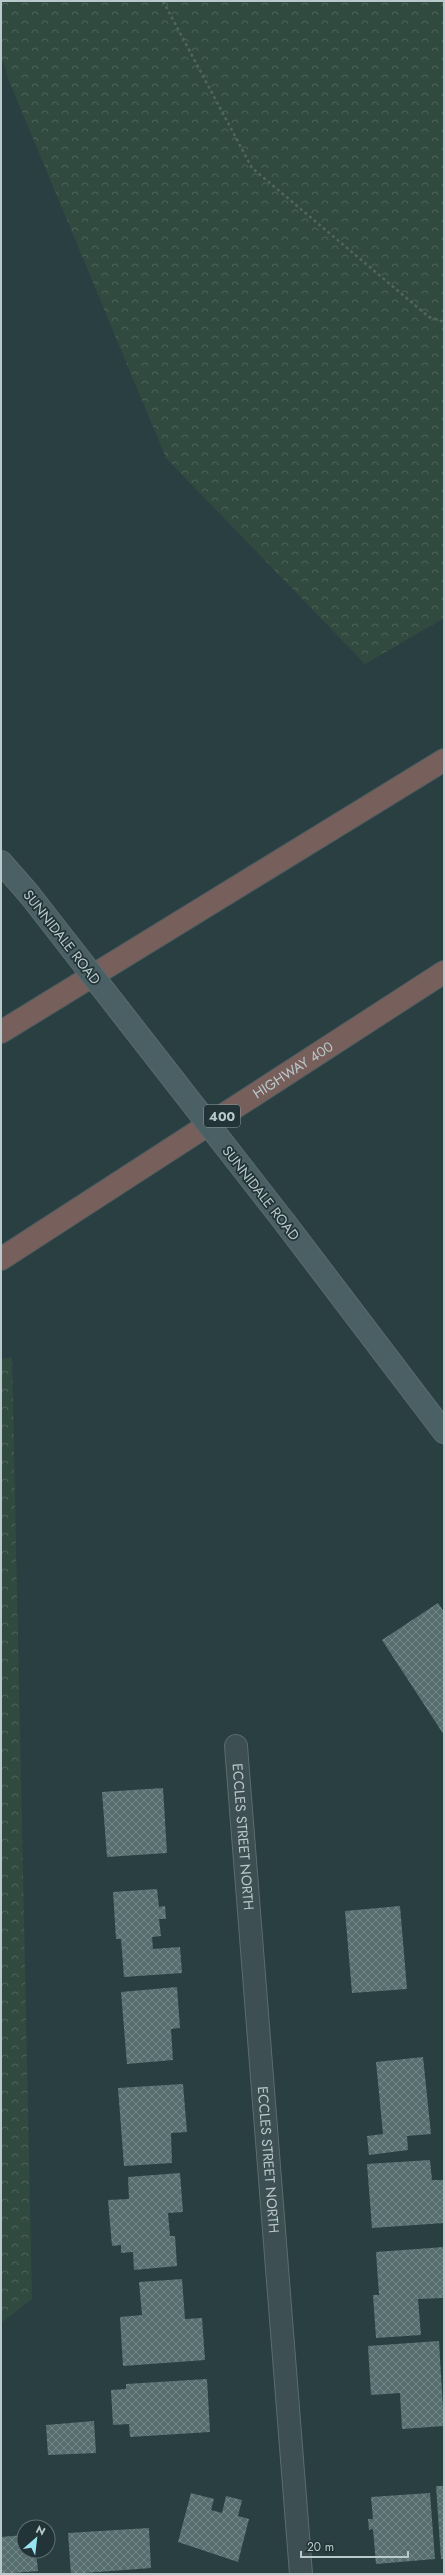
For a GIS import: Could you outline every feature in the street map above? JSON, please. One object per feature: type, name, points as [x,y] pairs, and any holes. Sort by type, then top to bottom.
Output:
[{"type":"highway","points":[[1,1032],[444,760]]},
{"type":"highway","name":"HIGHWAY 400","points":[[1,1259],[444,972]]},
{"type":"main road","name":"SUNNIDALE ROAD","points":[[1,862],[29,894],[286,1224],[444,1432]]},
{"type":"street","name":"ECCLES STREET NORTH","points":[[236,1746],[301,2574]]},
{"type":"path","points":[[163,1],[252,168],[428,317],[444,322]]},
{"type":"green space","points":[[1,1],[444,1],[444,618],[365,664],[166,458],[10,83],[1,56]]},
{"type":"green space","points":[[12,1357],[32,2299],[1,2323],[1,1359]]},
{"type":"building","points":[[438,1603],[444,1612],[444,1735],[382,1640]]},
{"type":"building","points":[[163,1788],[167,1853],[107,1857],[102,1792]]},
{"type":"building","points":[[157,1889],[159,1907],[165,1906],[166,1919],[159,1919],[161,1936],[152,1937],[153,1949],[180,1947],[182,1973],[124,1977],[121,1939],[116,1939],[113,1892]]},
{"type":"building","points":[[400,1906],[407,1989],[352,1993],[345,1911]]},
{"type":"building","points":[[177,1987],[180,2028],[171,2029],[173,2060],[127,2064],[121,1992]]},
{"type":"building","points":[[423,2057],[431,2134],[407,2136],[408,2150],[369,2155],[367,2136],[383,2134],[376,2062]]},
{"type":"building","points":[[183,2084],[187,2132],[171,2133],[172,2163],[124,2166],[118,2088]]},
{"type":"building","points":[[430,2160],[432,2180],[444,2180],[444,2223],[372,2228],[367,2164]]},
{"type":"building","points":[[180,2173],[183,2212],[168,2213],[170,2236],[175,2236],[177,2266],[134,2270],[133,2252],[121,2253],[121,2245],[112,2246],[108,2200],[129,2199],[128,2177]]},
{"type":"building","points":[[444,2247],[444,2298],[418,2299],[421,2335],[376,2338],[373,2295],[379,2295],[376,2252]]},
{"type":"building","points":[[182,2279],[185,2319],[202,2318],[205,2360],[123,2366],[120,2317],[142,2315],[139,2282]]},
{"type":"building","points":[[439,2341],[444,2426],[402,2429],[400,2393],[371,2395],[368,2346]]},
{"type":"building","points":[[207,2379],[210,2432],[130,2437],[129,2424],[113,2425],[111,2390],[126,2389],[126,2384]]},
{"type":"building","points":[[94,2421],[96,2453],[48,2455],[46,2425]]},
{"type":"building","points":[[436,2486],[444,2486],[444,2559],[441,2559]]},
{"type":"building","points":[[191,2493],[214,2499],[211,2510],[222,2513],[226,2496],[242,2500],[238,2516],[249,2519],[238,2562],[178,2542]]},
{"type":"building","points":[[430,2493],[435,2559],[376,2564],[373,2529],[369,2530],[368,2519],[373,2519],[371,2497]]},
{"type":"building","points":[[149,2528],[151,2568],[71,2574],[68,2533]]},
{"type":"building","points":[[16,2536],[16,2559],[37,2559],[38,2571],[1,2574],[1,2537]]}]
